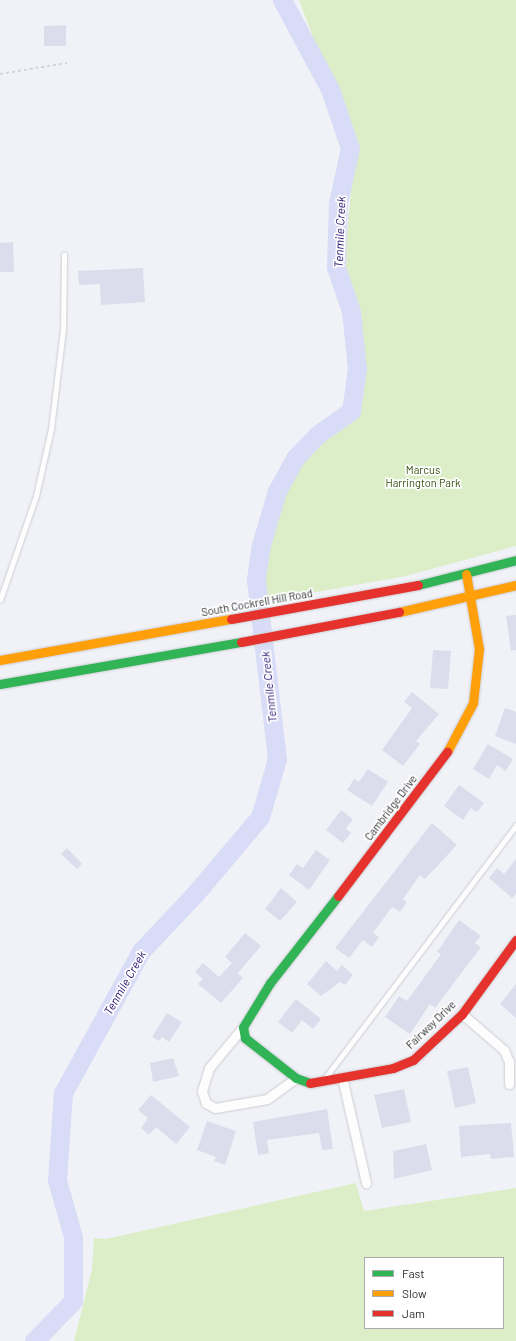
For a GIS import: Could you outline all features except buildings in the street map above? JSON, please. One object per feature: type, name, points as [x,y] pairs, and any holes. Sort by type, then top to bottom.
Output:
[{"type":"main road","name":"South Cockrell Hill Road","points":[[0,660],[308,606],[466,574],[516,560]]},
{"type":"main road","name":"Cambridge Drive","points":[[243,1027],[270,983],[433,774],[464,725],[474,703],[478,677],[479,649],[466,574]]},
{"type":"main road","points":[[0,684],[312,630],[470,597],[516,585]]},
{"type":"main road","name":"Fairway Drive","points":[[342,1077],[368,1074],[413,1060],[462,1014],[516,940]]},
{"type":"main road","points":[[243,1027],[245,1038],[252,1045],[296,1078],[309,1083],[322,1082],[342,1077]]},
{"type":"street","points":[[462,1014],[504,1050],[509,1062],[509,1084]]},
{"type":"street","name":"Cambridge Drive","points":[[243,1027],[209,1068],[202,1091],[206,1103],[215,1108],[267,1099],[296,1078]]},
{"type":"street","points":[[342,1077],[366,1183]]},
{"type":"lane","points":[[0,600],[36,496],[51,428],[63,330],[64,255]]},
{"type":"lane","points":[[322,1082],[516,825]]},
{"type":"path","points":[[0,74],[67,63]]},
{"type":"green space","name":"Marcus Harrington Park","points":[[299,0],[516,0],[516,546],[406,576],[266,601],[263,575],[281,493],[297,462],[356,414],[363,370],[360,307],[344,265],[355,148]]},
{"type":"green space","points":[[356,1183],[364,1211],[516,1188],[516,1341],[74,1341],[92,1269],[94,1238],[106,1239]]},
{"type":"waterway","name":"Tenmile Creek","points":[[34,1341],[73,1301],[73,1237],[57,1180],[63,1093],[141,951],[194,895],[260,817],[277,759],[256,579],[261,545],[277,491],[295,458],[317,435],[351,411],[357,369],[351,311],[336,267],[338,203],[350,148],[330,89],[282,0]]},
{"type":"traffic: fast","points":[[418,585],[516,560]]},
{"type":"traffic: fast","points":[[0,684],[241,642]]},
{"type":"traffic: fast","points":[[310,1083],[296,1078],[245,1038],[243,1027],[270,983],[338,896]]},
{"type":"traffic: slow","points":[[447,752],[473,703],[479,649],[466,574]]},
{"type":"traffic: slow","points":[[399,612],[516,585]]},
{"type":"traffic: slow","points":[[0,660],[231,619]]},
{"type":"traffic: jam","points":[[231,619],[418,585]]},
{"type":"traffic: jam","points":[[241,642],[399,612]]},
{"type":"traffic: jam","points":[[338,896],[447,752]]},
{"type":"traffic: jam","points":[[310,1083],[393,1068],[413,1060],[462,1014],[516,940]]}]
